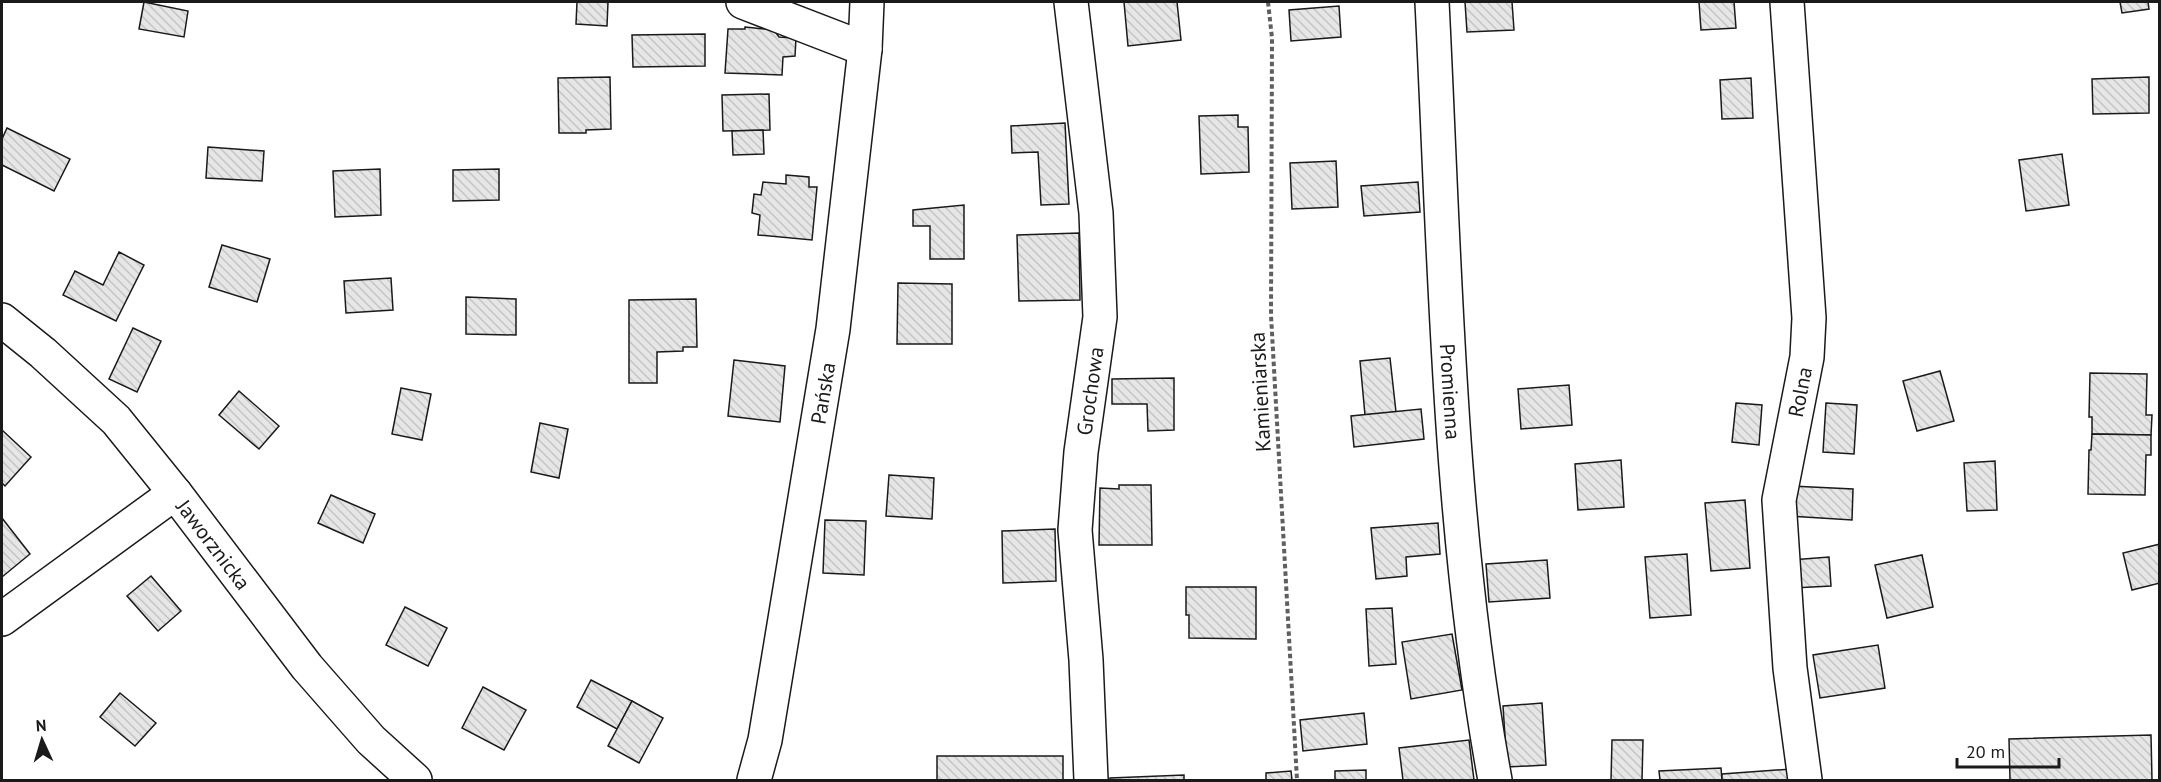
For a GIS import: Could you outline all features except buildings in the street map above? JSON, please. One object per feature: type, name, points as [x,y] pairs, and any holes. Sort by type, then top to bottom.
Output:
[{"type":"street","points":[[743,2],[866,49]]},
{"type":"street","name":"Pańska","points":[[754,780],[765,740],[833,329],[866,49],[867,2]]},
{"type":"street","name":"Grochowa","points":[[1071,2],[1096,213],[1100,317],[1082,452],[1075,530],[1086,660],[1091,780]]},
{"type":"street","name":"Promienna","points":[[1432,2],[1450,386],[1469,612],[1480,703],[1495,780]]},
{"type":"street","name":"Rolna","points":[[1787,2],[1809,318],[1807,357],[1779,500],[1790,668],[1805,780]]},
{"type":"street","name":"Jaworznicka","points":[[2,320],[43,353],[116,420],[308,667],[371,740],[415,780]]},
{"type":"street","points":[[2,619],[175,493]]},
{"type":"path","name":"Kamieniarska","points":[[1268,2],[1272,38],[1271,315],[1297,780]]}]
